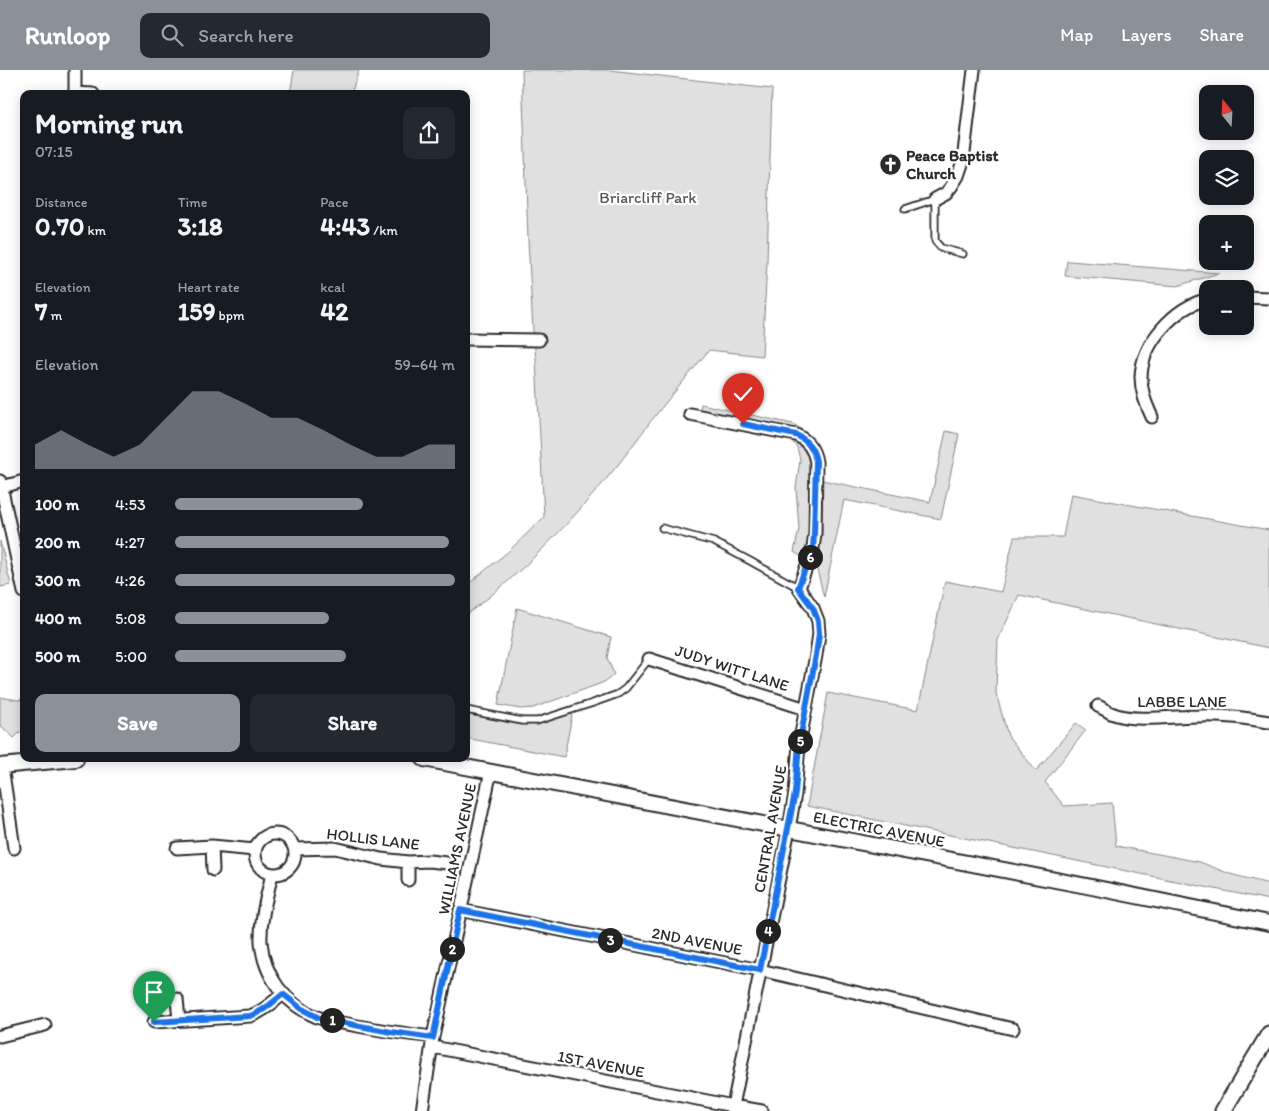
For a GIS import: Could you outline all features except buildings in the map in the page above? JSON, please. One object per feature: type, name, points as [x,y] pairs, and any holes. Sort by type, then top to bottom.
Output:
[{"type":"main road","points":[[1223,1111],[1269,1034]]},
{"type":"street","points":[[74,90],[75,70]]},
{"type":"street","points":[[935,199],[946,193],[951,187],[958,176],[963,161],[974,70]]},
{"type":"street","points":[[1254,297],[1269,298]]},
{"type":"street","points":[[1152,417],[1142,389],[1141,375],[1144,360],[1160,330],[1173,317],[1186,308],[1199,303]]},
{"type":"street","points":[[470,338],[539,340]]},
{"type":"street","points":[[690,414],[796,435],[811,447],[816,462],[813,548],[798,588]]},
{"type":"street","points":[[20,482],[1,484],[20,573]]},
{"type":"street","name":"CENTRAL AVENUE","points":[[732,1109],[789,829],[795,793],[799,745],[819,634],[818,621],[813,608],[798,588]]},
{"type":"street","name":"JUDY WITT LANE","points":[[649,659],[806,709]]},
{"type":"street","name":"LABBE LANE","points":[[1098,706],[1111,713],[1125,717],[1202,715],[1269,722]]},
{"type":"street","points":[[14,848],[1,766],[39,762]]},
{"type":"street","name":"ELECTRIC AVENUE","points":[[441,762],[1087,886],[1269,923]]},
{"type":"street","name":"WILLIAMS AVENUE","points":[[422,1111],[433,1042],[491,771]]},
{"type":"street","points":[[272,834],[283,835],[289,838],[295,849],[294,862],[285,872],[278,874],[265,872],[256,862],[255,850],[260,839],[272,834]]},
{"type":"street","points":[[212,846],[213,870]]},
{"type":"street","points":[[177,848],[212,846],[255,850]]},
{"type":"street","name":"HOLLIS LANE","points":[[295,849],[335,848],[381,859],[447,863]]},
{"type":"street","points":[[408,862],[408,880]]},
{"type":"street","points":[[272,874],[261,923],[261,941],[265,964],[273,981],[283,994],[302,1009],[319,1018],[433,1042]]},
{"type":"street","name":"2ND AVENUE","points":[[460,910],[760,970],[1013,1029]]},
{"type":"street","points":[[154,1022],[250,1016],[262,1010],[283,994]]},
{"type":"street","points":[[177,999],[179,1020]]},
{"type":"street","points":[[0,1036],[45,1025]]},
{"type":"street","name":"1ST AVENUE","points":[[433,1042],[732,1109],[762,1111]]},
{"type":"lane","points":[[905,209],[935,199],[935,242],[941,248],[963,254]]},
{"type":"lane","points":[[662,528],[714,542],[798,588]]},
{"type":"lane","points":[[470,711],[522,721],[537,721],[618,694],[626,688],[649,659]]},
{"type":"green space","points":[[294,70],[359,70],[352,90],[291,90]]},
{"type":"green space","name":"Briarcliff Park","points":[[522,70],[610,70],[772,89],[762,356],[709,350],[582,507],[527,564],[470,612],[470,583],[510,550],[544,517],[528,240]]},
{"type":"green space","points":[[1067,261],[1219,273],[1177,286],[1065,276]]},
{"type":"green space","points":[[701,404],[793,424],[798,427],[806,433],[811,441],[812,478],[930,502],[946,431],[959,434],[941,519],[844,500],[824,597],[816,566],[794,552],[799,529],[796,488],[800,460],[797,447],[790,439],[698,418]]},
{"type":"green space","points":[[1071,494],[1269,530],[1269,648],[1019,595],[998,640],[996,693],[1008,736],[1036,771],[1076,723],[1086,730],[1045,782],[1064,806],[1112,803],[1116,846],[1200,862],[1230,874],[1269,884],[1269,900],[807,806],[828,693],[918,710],[945,581],[1001,592],[1014,537],[1063,537]]},
{"type":"green space","points":[[0,541],[11,585],[0,587]]},
{"type":"green space","points":[[517,608],[611,637],[607,658],[614,674],[602,683],[533,708],[520,709],[498,705]]},
{"type":"green space","points":[[0,697],[20,700],[20,732],[14,738],[0,725]]},
{"type":"green space","points":[[574,705],[564,757],[470,739],[470,711],[511,721],[541,718]]},
{"type":"place","name":"Peace Baptist Church","points":[[890,164]]},
{"type":"route","points":[[154,1022],[250,1016],[256,1014],[283,994],[302,1009],[319,1018],[433,1038],[460,910],[760,970],[789,829],[795,793],[799,745],[819,634],[818,621],[813,608],[798,588],[813,548],[816,462],[811,447],[802,438],[796,435],[743,424]]}]
